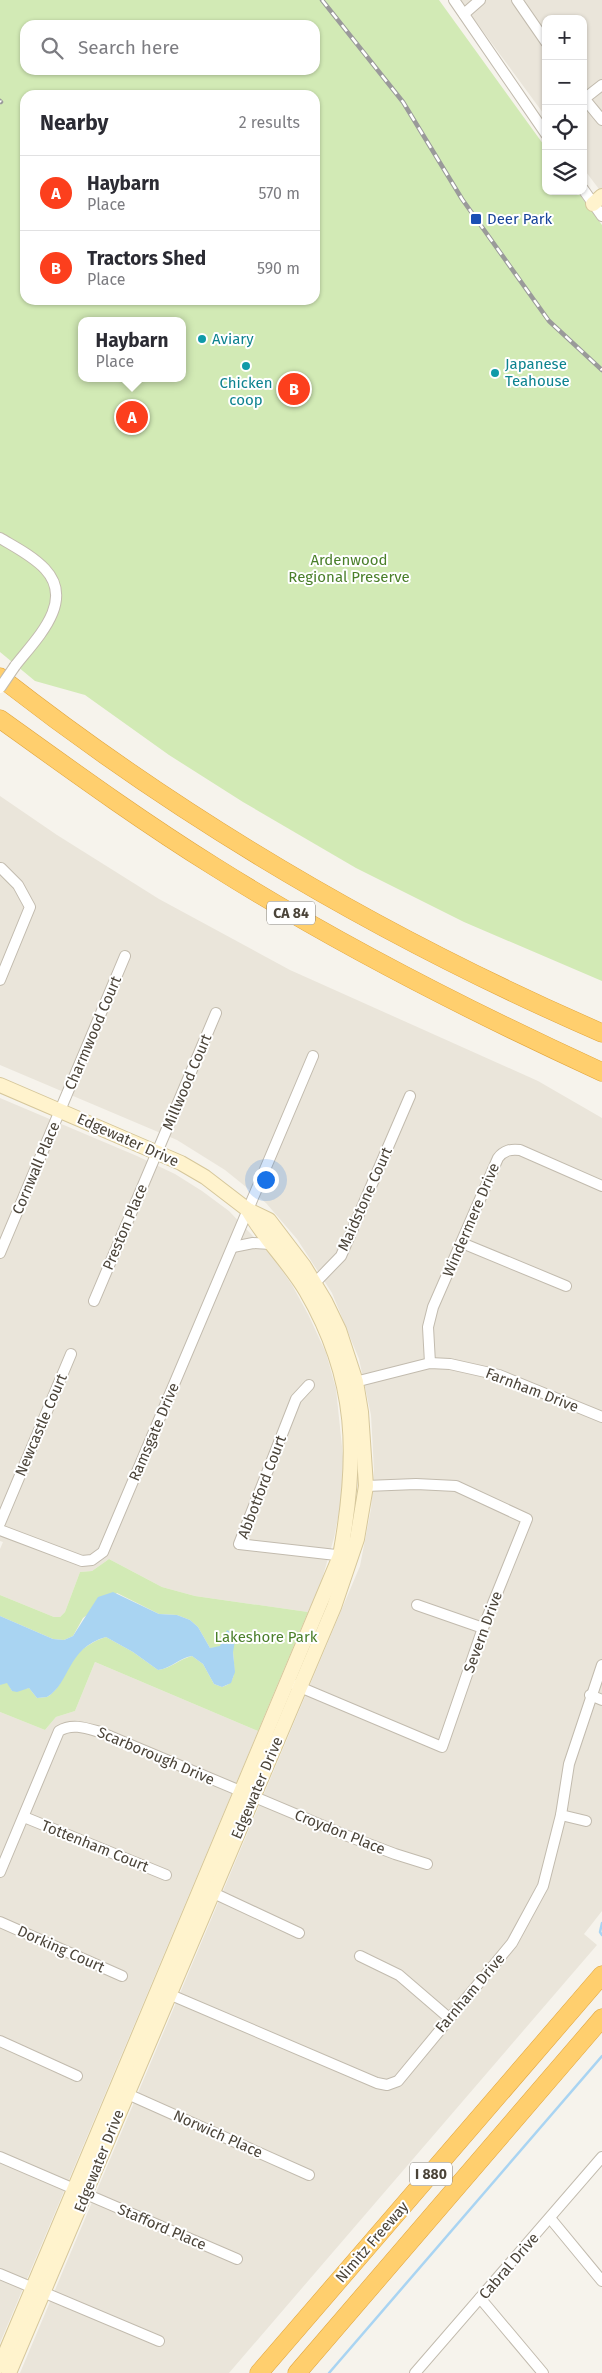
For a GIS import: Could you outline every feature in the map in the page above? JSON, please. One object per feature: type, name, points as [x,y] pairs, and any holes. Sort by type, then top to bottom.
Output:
[{"type":"highway","name":"CA 84","points":[[0,677],[88,742],[166,796],[304,882],[455,965],[530,1002],[602,1033]]},
{"type":"highway","name":"CA 84","points":[[0,719],[148,823],[287,910],[436,993],[602,1072]]},
{"type":"highway","name":"Nimitz Freeway","points":[[259,2373],[602,1976]]},
{"type":"highway","name":"Nimitz Freeway","points":[[296,2373],[602,2018]]},
{"type":"street","points":[[454,0],[542,128]]},
{"type":"street","points":[[464,14],[480,0]]},
{"type":"street","points":[[517,0],[542,36]]},
{"type":"street","points":[[587,96],[602,85]]},
{"type":"street","points":[[587,102],[602,120]]},
{"type":"street","points":[[587,192],[598,200],[602,216]]},
{"type":"street","points":[[0,538],[44,568],[53,580],[57,594],[55,608],[48,622],[0,688]]},
{"type":"street","points":[[0,980],[30,908],[18,885],[1,868]]},
{"type":"street","name":"Charmwood Court","points":[[60,1110],[126,956]]},
{"type":"street","name":"Millwood Court","points":[[157,1152],[216,1013]]},
{"type":"street","name":"Ramsgate Drive","points":[[0,1530],[82,1561],[92,1560],[103,1552],[313,1056]]},
{"type":"street","name":"Edgewater Drive","points":[[0,1085],[157,1152],[205,1177],[248,1210],[269,1220],[304,1266],[310,1288]]},
{"type":"street","name":"Maidstone Court","points":[[310,1288],[341,1256],[410,1096]]},
{"type":"street","name":"Cornwall Place","points":[[0,1253],[60,1110]]},
{"type":"street","name":"Windermere Drive","points":[[430,1363],[428,1327],[433,1307],[498,1158],[508,1150],[520,1150],[602,1186]]},
{"type":"street","name":"Preston Place","points":[[94,1301],[157,1152]]},
{"type":"street","name":"Edgewater Drive","points":[[248,1210],[259,1229],[271,1244],[310,1288],[325,1300],[339,1330],[350,1384],[364,1436],[366,1486],[357,1539],[346,1556]]},
{"type":"street","points":[[233,1247],[253,1243],[271,1244]]},
{"type":"street","points":[[462,1243],[566,1286]]},
{"type":"street","name":"Newcastle Court","points":[[0,1523],[71,1354]]},
{"type":"street","name":"Farnham Drive","points":[[350,1384],[430,1363],[450,1364],[499,1375],[601,1415]]},
{"type":"street","name":"Edgewater Drive","points":[[9,2373],[38,2291],[207,1890],[294,1685],[334,1607],[346,1556],[352,1457],[350,1384]]},
{"type":"street","name":"Abbotford Court","points":[[309,1385],[296,1399],[239,1544],[346,1556]]},
{"type":"street","name":"Severn Drive","points":[[294,1685],[442,1747],[482,1628],[527,1519],[456,1486],[416,1484],[366,1486]]},
{"type":"street","points":[[417,1605],[482,1628]]},
{"type":"street","name":"Farnham Drive","points":[[165,1992],[368,2080],[387,2084],[398,2081],[512,1943],[543,1886],[561,1815],[569,1764],[590,1695],[602,1665]]},
{"type":"street","points":[[590,1695],[602,1700]]},
{"type":"street","name":"Scarborough Drive","points":[[0,1872],[59,1732],[66,1727],[82,1727],[100,1732],[248,1794]]},
{"type":"street","name":"Croydon Place","points":[[248,1794],[395,1854],[427,1864]]},
{"type":"street","points":[[561,1815],[586,1821]]},
{"type":"street","name":"Tottenham Court","points":[[24,1817],[166,1875]]},
{"type":"street","points":[[207,1890],[299,1933]]},
{"type":"street","name":"Dorking Court","points":[[0,1922],[122,1976]]},
{"type":"street","points":[[360,1956],[399,1975],[449,2018]]},
{"type":"street","points":[[0,2041],[77,2076]]},
{"type":"street","name":"Norwich Place","points":[[122,2092],[309,2175]]},
{"type":"street","points":[[0,2157],[80,2192]]},
{"type":"street","name":"Cabral Drive","points":[[415,2373],[602,2157]]},
{"type":"street","name":"Stafford Place","points":[[80,2192],[238,2259]]},
{"type":"street","points":[[550,2218],[602,2281]]},
{"type":"street","points":[[0,2274],[159,2340]]},
{"type":"street","name":"Edgewater Drive","points":[[0,2366],[38,2291]]},
{"type":"street","points":[[480,2298],[543,2373]]},
{"type":"shaded area","points":[[460,0],[602,0],[602,193],[587,173],[587,15],[542,15],[542,112]]},
{"type":"shaded area","points":[[0,796],[57,835],[159,899],[290,970],[538,1081],[602,1118],[602,1911],[584,1934],[597,1945],[229,2373],[20,2373],[360,1566],[371,1509],[374,1470],[371,1415],[359,1359],[332,1293],[297,1239],[266,1203],[225,1170],[177,1140],[0,1065]]},
{"type":"shaded area","points":[[0,1098],[137,1156],[175,1174],[202,1191],[229,1211],[273,1257],[292,1285],[326,1353],[336,1389],[344,1466],[342,1497],[334,1538],[320,1586],[308,1612],[195,1596],[162,1587],[109,1559],[92,1571],[80,1572],[65,1612],[60,1617],[54,1617],[0,1595],[0,1549],[3,1542],[0,1541]]},
{"type":"shaded area","points":[[95,1662],[258,1731],[0,2343],[0,1712],[45,1730],[56,1717],[75,1711]]},
{"type":"green space","name":"Ardenwood Regional Preserve","points":[[0,0],[439,0],[542,142],[542,195],[580,195],[602,225],[602,981],[464,922],[356,868],[243,802],[169,755],[85,695],[35,681],[0,652]]},
{"type":"green space","name":"Lakeshore Park","points":[[109,1559],[162,1587],[195,1596],[308,1612],[258,1731],[95,1662],[75,1711],[56,1717],[45,1730],[0,1712],[0,1685],[2,1683],[8,1683],[12,1691],[29,1688],[37,1698],[47,1697],[59,1685],[76,1655],[88,1645],[106,1637],[133,1652],[158,1670],[192,1656],[203,1664],[214,1684],[222,1687],[232,1680],[234,1676],[233,1646],[210,1648],[198,1627],[190,1620],[177,1615],[159,1614],[117,1593],[83,1618],[73,1636],[64,1640],[53,1639],[0,1616],[0,1595],[54,1617],[60,1617],[65,1612],[80,1572],[92,1571]]},
{"type":"water","points":[[113,1592],[159,1614],[177,1615],[190,1620],[198,1627],[210,1648],[220,1646],[227,1630],[236,1635],[233,1652],[235,1672],[231,1683],[222,1687],[214,1684],[203,1664],[192,1656],[158,1670],[133,1652],[106,1637],[93,1642],[83,1649],[55,1691],[47,1697],[37,1698],[29,1688],[17,1692],[12,1691],[7,1683],[0,1685],[0,1616],[53,1639],[64,1640],[73,1636],[98,1597]]},
{"type":"waterway","points":[[602,1923],[600,1932],[602,1935]]},
{"type":"waterway","points":[[329,2373],[602,2056]]},
{"type":"railway","points":[[322,0],[403,102],[462,199],[549,321],[602,370]]},
{"type":"place","name":"Deer Park","points":[[476,219]]},
{"type":"place","name":"Aviary","points":[[202,339]]},
{"type":"place","name":"Chicken coop","points":[[246,366]]},
{"type":"place","name":"Japanese Teahouse","points":[[495,373]]},
{"type":"place","name":"Tractors Shed","points":[[294,389]]},
{"type":"place","name":"Haybarn","points":[[132,417]]}]
